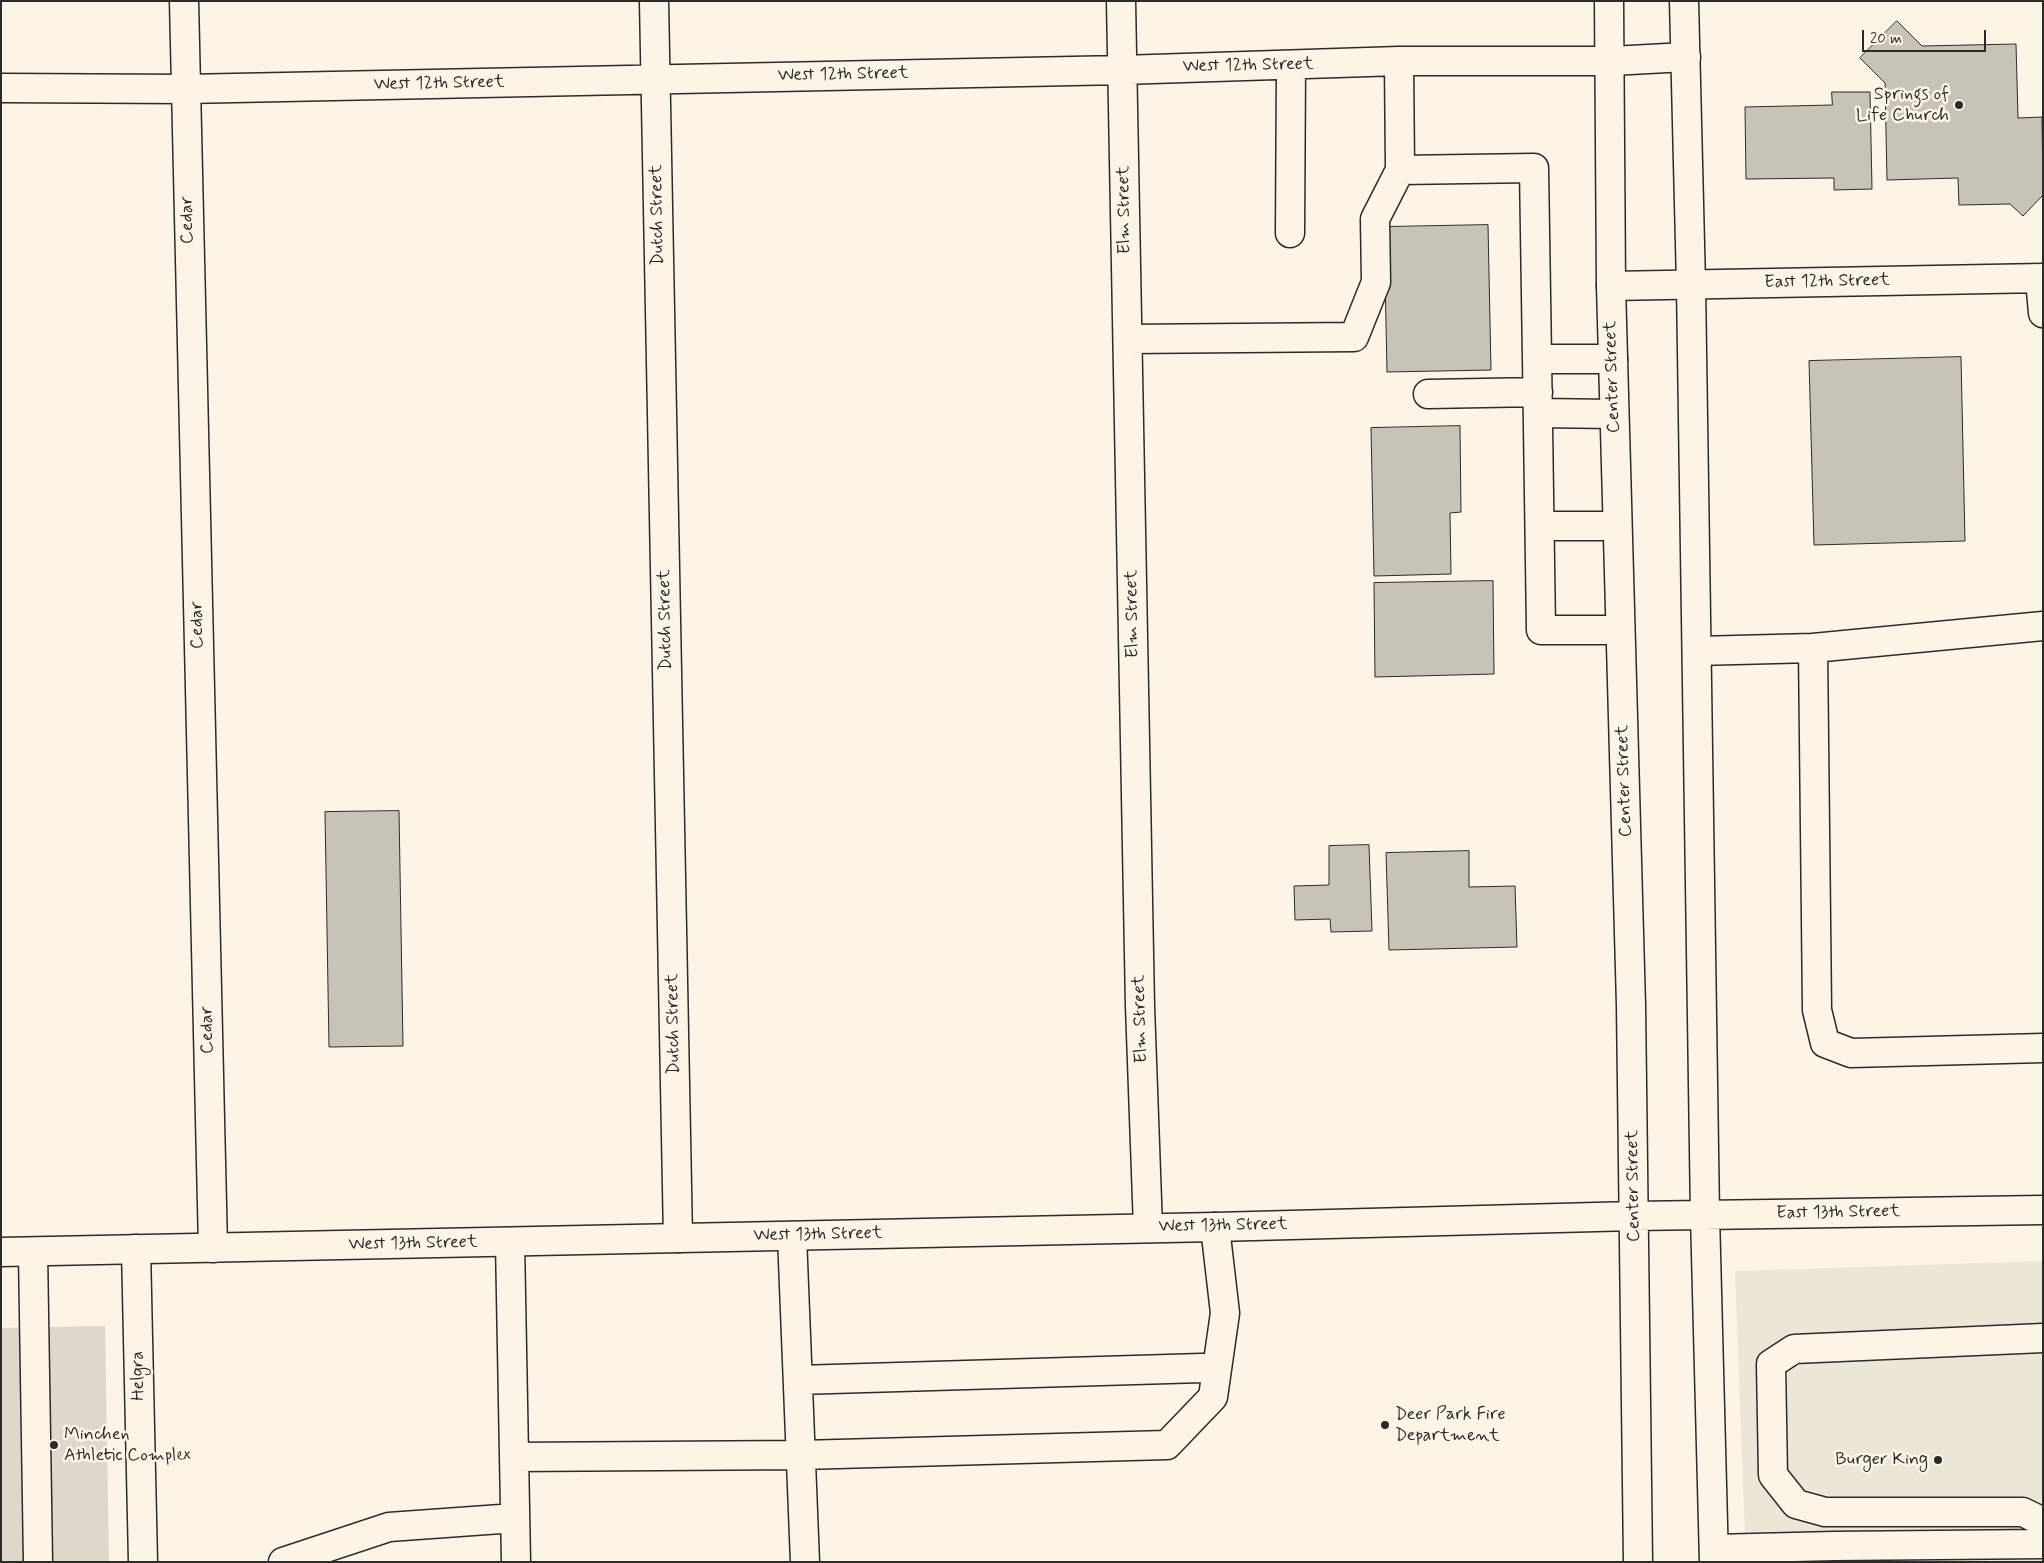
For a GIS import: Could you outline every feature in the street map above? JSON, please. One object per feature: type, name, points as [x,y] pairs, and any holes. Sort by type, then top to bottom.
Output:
[{"type":"street","name":"Cedar","points":[[184,1],[213,1248]]},
{"type":"street","name":"Dutch Street","points":[[654,1],[678,1238]]},
{"type":"street","name":"Elm Street","points":[[1120,1],[1140,1006],[1148,1228]]},
{"type":"street","name":"Center Street","points":[[1609,1],[1611,61],[1611,286],[1631,1005],[1638,1562]]},
{"type":"street","points":[[1684,1],[1691,285],[1705,1215],[1714,1556],[1834,1546],[2043,1544]]},
{"type":"street","name":"West 12th Street","points":[[1,88],[185,89],[1122,70],[1399,61],[1611,61],[1686,57]]},
{"type":"street","points":[[1128,340],[1354,337],[1376,282],[1375,219],[1400,170],[1399,61]]},
{"type":"street","points":[[1290,233],[1291,66]]},
{"type":"street","points":[[1400,170],[1534,168],[1541,630],[1620,630]]},
{"type":"street","points":[[2041,278],[2043,313]]},
{"type":"street","name":"East 12th Street","points":[[1611,286],[2041,278]]},
{"type":"street","points":[[1537,359],[1613,359]]},
{"type":"street","points":[[1428,394],[1538,403],[1614,414]]},
{"type":"street","points":[[1540,526],[1618,526]]},
{"type":"street","points":[[1697,651],[1813,648],[2043,626]]},
{"type":"street","points":[[1813,648],[1816,1010],[1825,1043],[1851,1053],[2043,1048]]},
{"type":"street","name":"East 13th Street","points":[[1634,1216],[2043,1210]]},
{"type":"street","name":"West 13th Street","points":[[1,1252],[1214,1227],[1634,1216]]},
{"type":"street","points":[[514,1457],[801,1455],[1167,1445],[1213,1397],[1225,1313],[1214,1227]]},
{"type":"street","points":[[792,1236],[805,1562]]},
{"type":"street","points":[[510,1242],[516,1562]]},
{"type":"street","name":"Helgra","points":[[136,1250],[143,1562]]},
{"type":"street","points":[[33,1252],[38,1562]]},
{"type":"street","points":[[2043,1338],[1794,1349],[1771,1364],[1773,1476],[1796,1504],[1825,1512],[2023,1512],[2043,1522]]},
{"type":"street","points":[[798,1380],[1182,1368],[1217,1369]]},
{"type":"street","points":[[283,1562],[389,1528],[515,1518]]},
{"type":"shaded area","points":[[2043,1261],[2043,1562],[1746,1562],[1735,1271]]},
{"type":"shaded area","name":"Minchen Athletic Complex","points":[[105,1326],[109,1562],[1,1562],[1,1328]]},
{"type":"building","points":[[1897,21],[1922,46],[2016,44],[2018,118],[2042,117],[2043,195],[2023,216],[2010,204],[1959,205],[1958,178],[1887,180],[1885,83],[1860,58]]},
{"type":"building","points":[[1832,92],[1870,92],[1872,189],[1834,190],[1834,178],[1746,179],[1745,107],[1832,105]]},
{"type":"building","points":[[1488,225],[1491,370],[1387,372],[1384,227]]},
{"type":"building","points":[[1961,357],[1965,541],[1814,545],[1809,361]]},
{"type":"building","points":[[1460,426],[1461,512],[1450,513],[1451,574],[1374,576],[1371,428]]},
{"type":"building","points":[[1493,581],[1494,674],[1375,677],[1374,583]]},
{"type":"building","points":[[399,811],[403,1046],[329,1047],[325,812]]},
{"type":"building","points":[[1369,845],[1372,931],[1331,932],[1330,919],[1295,920],[1294,886],[1329,885],[1329,846]]},
{"type":"building","points":[[1469,851],[1469,887],[1515,886],[1517,947],[1389,950],[1386,853]]},
{"type":"place","name":"Springs of Life Church","points":[[1959,105]]},
{"type":"place","name":"Deer Park Fire Department","points":[[1385,1425]]},
{"type":"place","name":"Minchen Athletic Complex","points":[[54,1445]]},
{"type":"place","name":"Burger King","points":[[1938,1460]]}]
